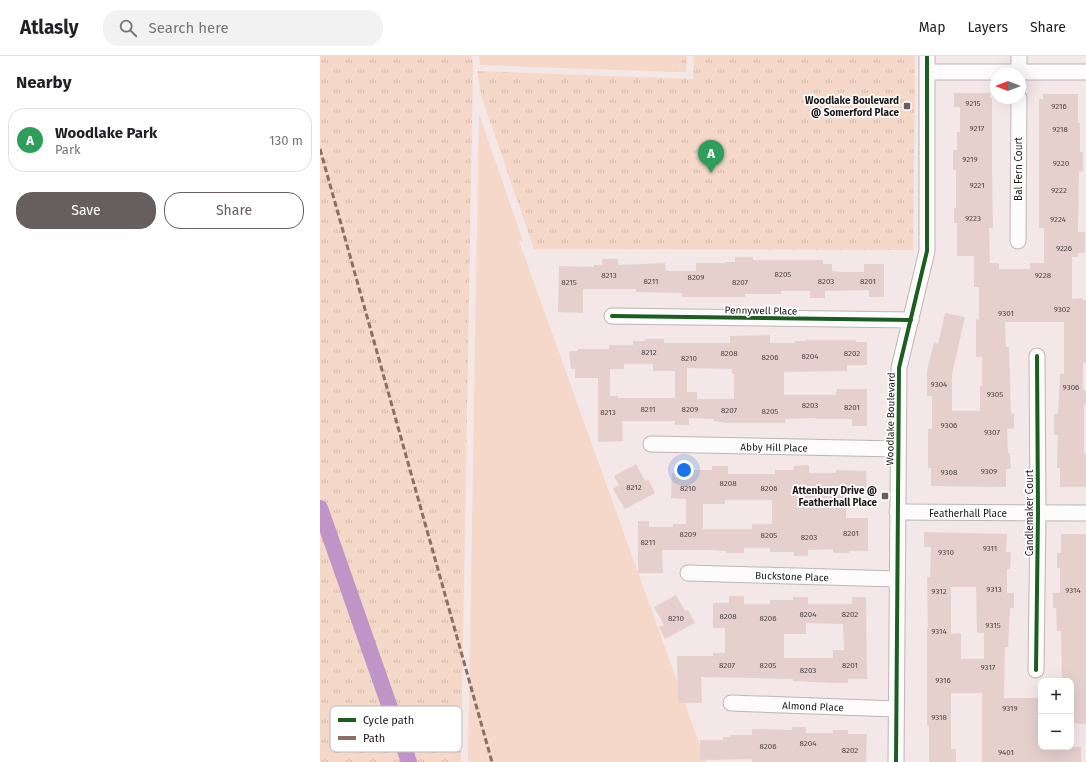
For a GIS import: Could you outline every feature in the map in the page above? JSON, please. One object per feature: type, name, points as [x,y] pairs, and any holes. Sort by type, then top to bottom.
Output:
[{"type":"street","name":"Woodlake Boulevard","points":[[896,762],[899,368],[927,251],[927,56]]},
{"type":"street","points":[[1019,56],[1019,68]]},
{"type":"street","points":[[928,72],[990,73]]},
{"type":"street","points":[[1026,73],[1086,72]]},
{"type":"street","name":"Bal Fern Court","points":[[1018,241],[1019,104]]},
{"type":"street","name":"Pennywell Place","points":[[612,316],[911,320]]},
{"type":"street","name":"Candlemaker Court","points":[[1036,670],[1038,513],[1037,356]]},
{"type":"street","name":"Abby Hill Place","points":[[651,444],[898,449]]},
{"type":"street","name":"Featherhall Place","points":[[897,512],[1086,513]]},
{"type":"street","name":"Buckstone Place","points":[[688,573],[897,579]]},
{"type":"street","name":"Almond Place","points":[[730,703],[896,709]]},
{"type":"green space","points":[[320,56],[471,56],[473,62],[462,706],[330,706],[330,752],[461,752],[461,762],[320,762]]},
{"type":"green space","points":[[479,56],[672,56],[676,72],[480,65]]},
{"type":"green space","points":[[672,56],[687,56],[686,72],[676,72]]},
{"type":"green space","points":[[694,56],[915,56],[913,250],[534,249],[482,98],[477,71],[693,79]]},
{"type":"green space","points":[[479,114],[523,241],[519,241],[706,762],[469,762]]},
{"type":"building","points":[[954,93],[990,93],[990,104],[992,104],[993,228],[989,228],[990,263],[999,263],[999,269],[1030,269],[1030,263],[1044,263],[1044,228],[1039,228],[1039,99],[1043,99],[1043,94],[1078,94],[1078,123],[1080,123],[1080,152],[1083,152],[1083,172],[1079,171],[1078,232],[1085,232],[1085,253],[1078,253],[1078,257],[1072,257],[1072,299],[1083,298],[1083,300],[1086,300],[1086,363],[1083,363],[1083,390],[1086,390],[1086,404],[1084,404],[1084,453],[1086,453],[1086,487],[1060,487],[1060,468],[1057,468],[1058,435],[1054,435],[1054,414],[1058,414],[1060,374],[1064,374],[1064,322],[1005,322],[1006,347],[1009,347],[1011,414],[1014,414],[1014,428],[1007,429],[1008,453],[1010,453],[1011,469],[1006,469],[1006,487],[931,486],[931,468],[928,468],[928,429],[932,429],[932,396],[927,396],[927,371],[934,342],[938,344],[945,313],[965,317],[952,374],[952,411],[980,411],[980,386],[982,386],[982,357],[976,357],[976,319],[979,320],[979,287],[974,287],[974,256],[957,256],[957,223],[954,223],[954,208],[956,208],[956,170],[953,170],[953,150],[957,150],[957,132],[960,132],[960,107],[954,107]]},
{"type":"building","points":[[735,257],[753,257],[753,260],[823,260],[823,264],[832,264],[832,271],[841,272],[864,272],[864,264],[884,264],[884,297],[869,297],[869,290],[825,291],[825,298],[810,298],[810,291],[781,291],[781,294],[745,294],[745,297],[682,297],[682,293],[636,292],[636,289],[583,289],[583,313],[558,312],[559,266],[594,267],[594,265],[602,265],[602,259],[618,259],[618,265],[665,263],[666,271],[696,271],[696,263],[735,262]]},
{"type":"building","points":[[770,335],[770,343],[795,343],[795,341],[806,340],[856,340],[856,342],[867,342],[867,365],[847,365],[847,371],[784,372],[784,395],[836,395],[837,389],[867,389],[867,426],[852,426],[852,419],[816,418],[785,419],[785,423],[728,423],[714,421],[714,419],[689,418],[689,425],[675,425],[675,421],[622,421],[623,441],[598,442],[598,378],[575,378],[575,369],[571,369],[569,351],[578,351],[578,349],[609,349],[609,345],[633,345],[633,341],[645,341],[645,339],[664,339],[664,343],[730,343],[730,336]],"holes":[[[624,364],[653,364],[653,371],[675,371],[675,398],[618,398],[618,396],[610,396],[610,369],[624,369]],[[687,368],[732,369],[732,374],[734,374],[734,399],[697,399],[697,392],[687,392]]]},
{"type":"building","points":[[636,464],[645,481],[648,479],[655,493],[625,509],[613,489],[619,485],[614,476]]},
{"type":"building","points":[[809,465],[809,473],[836,473],[836,470],[866,471],[867,495],[846,495],[846,518],[868,518],[868,551],[833,553],[833,549],[808,550],[808,556],[794,556],[794,552],[770,552],[770,548],[744,548],[744,553],[726,553],[726,551],[713,550],[662,550],[663,573],[638,573],[638,521],[649,521],[649,527],[673,527],[673,524],[686,524],[686,499],[671,498],[672,473],[694,473],[694,470],[712,470],[712,466],[728,466],[728,474],[775,474],[775,470],[794,470],[794,466]],"holes":[[[725,500],[772,500],[772,524],[752,524],[752,529],[703,529],[703,504],[725,504]]]},
{"type":"building","points":[[924,532],[1007,534],[1006,552],[1011,552],[1010,569],[1007,569],[1007,593],[1014,593],[1014,608],[1010,608],[1008,647],[1005,647],[1004,698],[1038,698],[1038,750],[1074,750],[1074,747],[1081,747],[1081,762],[982,762],[982,693],[951,693],[951,749],[956,749],[956,762],[929,762],[929,726],[927,726],[927,577],[930,577],[931,547],[924,547]],"holes":[[[951,587],[976,587],[977,633],[984,633],[984,659],[961,659],[961,633],[951,634]]]},
{"type":"building","points":[[1061,534],[1086,534],[1086,724],[1074,723],[1074,678],[1062,678],[1061,631],[1057,631],[1056,608],[1053,608],[1053,593],[1060,593],[1060,568],[1057,568],[1057,553],[1061,553]]},
{"type":"building","points":[[676,595],[685,611],[688,610],[695,623],[665,639],[659,627],[664,625],[654,607]]},
{"type":"building","points":[[729,596],[744,596],[744,604],[770,604],[770,600],[793,600],[793,597],[808,597],[808,604],[852,604],[852,597],[866,597],[867,679],[848,679],[848,683],[833,683],[793,681],[793,679],[701,677],[702,703],[678,703],[677,656],[713,656],[713,653],[725,653],[725,628],[713,628],[713,603],[729,603]],"holes":[[[806,623],[843,624],[844,650],[833,650],[833,658],[784,658],[784,634],[806,634]]]},
{"type":"building","points":[[792,727],[806,727],[806,733],[833,733],[833,730],[848,730],[848,734],[867,734],[866,762],[752,762],[752,759],[700,760],[700,740],[723,740],[723,737],[730,737],[730,735],[752,735],[752,729],[792,730]]},
{"type":"waterway","points":[[320,508],[389,706]]},
{"type":"waterway","points":[[405,752],[409,762]]},
{"type":"marked path","points":[[320,149],[492,762]]},
{"type":"cycle path","points":[[896,762],[899,368],[927,251],[927,56]]},
{"type":"cycle path","points":[[612,316],[911,320]]},
{"type":"cycle path","points":[[1036,670],[1038,513],[1037,356]]},
{"type":"place","name":"Woodlake Boulevard @ Somerford Place","points":[[907,106]]},
{"type":"place","name":"Woodlake Park","points":[[711,173]]},
{"type":"place","name":"Attenbury Drive @ Featherhall Place","points":[[885,496]]}]
